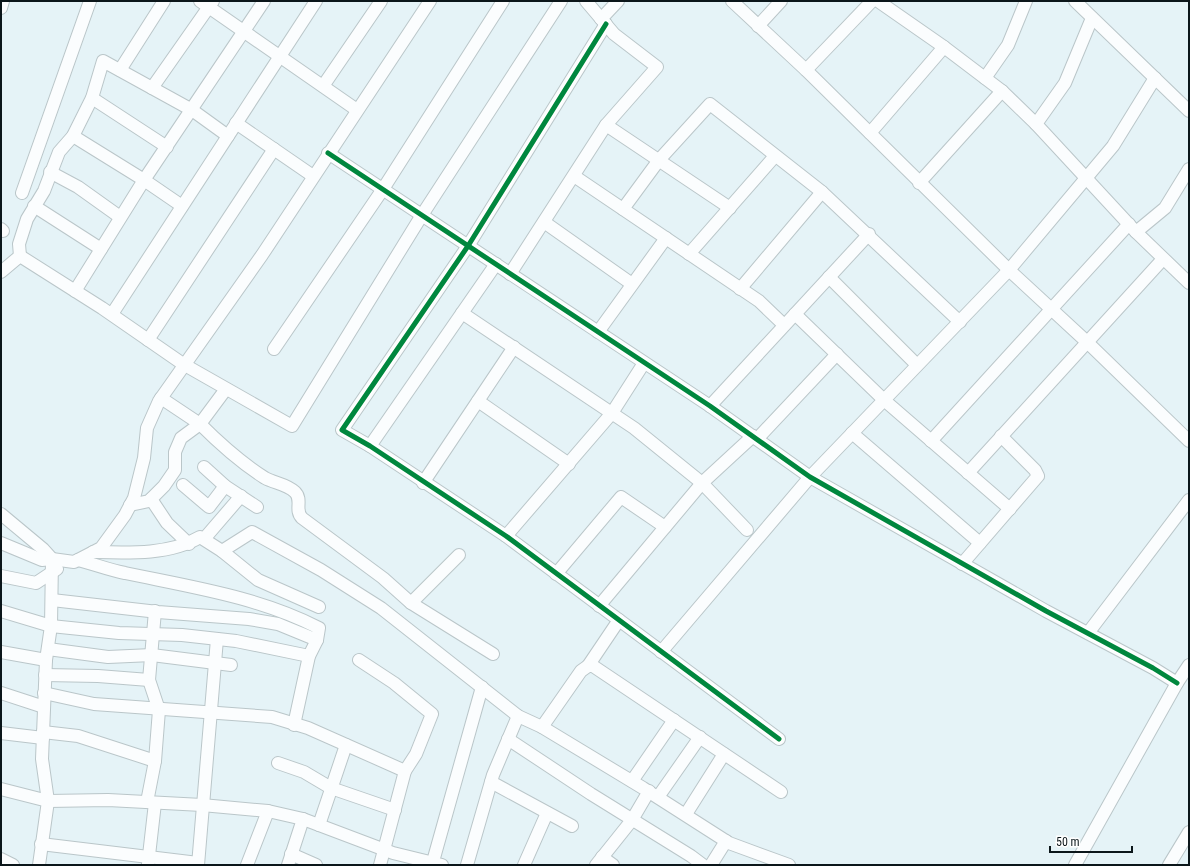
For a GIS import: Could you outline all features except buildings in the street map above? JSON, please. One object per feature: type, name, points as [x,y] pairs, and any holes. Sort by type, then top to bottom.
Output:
[{"type":"street","points":[[1,8],[3,1]]},
{"type":"street","points":[[22,193],[90,1]]},
{"type":"street","points":[[120,70],[164,1]]},
{"type":"street","points":[[75,291],[144,180],[264,1]]},
{"type":"street","points":[[112,314],[316,1]]},
{"type":"street","points":[[323,86],[381,1]]},
{"type":"street","points":[[1,543],[52,565],[76,561],[102,548],[130,505],[138,488],[144,458],[147,428],[161,398],[183,364],[262,255],[328,153],[430,1]]},
{"type":"street","points":[[274,349],[383,189],[503,1]]},
{"type":"street","points":[[20,256],[112,314],[183,364],[292,426],[422,215],[561,1]]},
{"type":"street","points":[[510,274],[606,125],[657,67],[614,34],[586,1]]},
{"type":"street","points":[[618,1],[604,21],[468,246],[342,430],[370,446],[423,483],[506,536],[779,739]]},
{"type":"street","points":[[732,1],[806,70],[870,132],[919,183],[1009,270],[1087,342],[1189,442]]},
{"type":"street","points":[[758,26],[780,1]]},
{"type":"street","points":[[806,70],[872,1]]},
{"type":"street","points":[[878,1],[944,47],[1002,91],[1036,124],[1132,228],[1189,283]]},
{"type":"street","points":[[985,78],[1008,45],[1026,1]]},
{"type":"street","points":[[1075,1],[1189,111]]},
{"type":"street","points":[[152,88],[207,3],[244,31],[357,110]]},
{"type":"street","points":[[1036,124],[1065,83],[1092,18]]},
{"type":"street","points":[[870,132],[944,47]]},
{"type":"street","points":[[20,256],[19,244],[27,218],[44,191],[58,152],[73,136],[92,98],[103,61],[192,110],[228,136]]},
{"type":"street","points":[[661,652],[810,477],[1009,270],[1087,178],[1120,136],[1155,78]]},
{"type":"street","points":[[919,183],[1002,91]]},
{"type":"street","points":[[92,98],[167,147]]},
{"type":"street","points":[[623,209],[659,160],[710,104],[822,192],[869,234],[960,322]]},
{"type":"street","points":[[236,123],[313,176]]},
{"type":"street","points":[[606,125],[730,208]]},
{"type":"street","points":[[73,136],[144,180],[182,206]]},
{"type":"street","points":[[148,340],[274,149]]},
{"type":"street","points":[[328,153],[710,406],[810,477],[962,564],[1177,683]]},
{"type":"street","points":[[690,254],[775,156]]},
{"type":"street","points":[[931,441],[1051,308],[1132,228],[1165,208],[1189,169]]},
{"type":"street","points":[[50,172],[78,187],[120,217]]},
{"type":"street","points":[[574,176],[759,301],[784,326]]},
{"type":"street","points":[[740,288],[822,192]]},
{"type":"street","points":[[34,206],[101,249]]},
{"type":"street","points":[[544,222],[632,284]]},
{"type":"street","points":[[710,406],[869,234]]},
{"type":"street","points":[[598,332],[666,238]]},
{"type":"street","points":[[1,272],[20,256]]},
{"type":"street","points":[[968,473],[1163,259]]},
{"type":"street","points":[[370,446],[496,264]]},
{"type":"street","points":[[829,277],[917,365]]},
{"type":"street","points":[[462,313],[634,428],[702,483],[747,530]]},
{"type":"street","points":[[795,314],[884,400],[1010,509]]},
{"type":"street","points":[[423,483],[514,347]]},
{"type":"street","points":[[599,606],[702,483],[755,437],[837,354]]},
{"type":"street","points":[[506,536],[612,413],[644,363]]},
{"type":"street","points":[[130,505],[149,501],[164,486],[175,470],[175,452],[181,438],[200,424],[226,389]]},
{"type":"street","points":[[161,398],[200,424],[266,478],[293,490],[298,494],[298,514],[302,518],[383,578],[411,603],[493,654]]},
{"type":"street","points":[[478,401],[569,464]]},
{"type":"street","points":[[852,433],[980,543]]},
{"type":"street","points":[[962,564],[1038,476],[1035,470],[1001,436]]},
{"type":"street","points":[[204,467],[226,486],[257,508]]},
{"type":"street","points":[[183,485],[209,507],[226,486]]},
{"type":"street","points":[[204,539],[241,496]]},
{"type":"street","points":[[556,574],[621,497],[665,527]]},
{"type":"street","points":[[151,499],[166,523],[189,544]]},
{"type":"street","points":[[1088,633],[1189,500]]},
{"type":"street","points":[[1,514],[43,549],[52,565],[51,626],[45,675],[42,759],[48,801],[39,865]]},
{"type":"street","points":[[222,551],[252,532],[321,570],[381,608],[518,716],[542,727],[654,794],[726,841],[789,865]]},
{"type":"street","points":[[93,552],[127,553],[189,544],[200,537],[222,551],[258,580],[319,607]]},
{"type":"street","points":[[411,603],[459,555]]},
{"type":"street","points":[[76,561],[124,573],[185,584],[230,596],[294,615],[319,628],[317,640],[309,656],[294,725]]},
{"type":"street","points":[[1,576],[36,582],[52,565]]},
{"type":"street","points":[[52,600],[154,611],[243,618],[278,624],[317,640]]},
{"type":"street","points":[[1,611],[51,626],[119,633],[182,635],[236,641],[309,656]]},
{"type":"street","points":[[148,861],[151,803],[159,710],[149,680],[154,611]]},
{"type":"street","points":[[542,727],[581,671],[588,666],[619,620]]},
{"type":"street","points":[[41,844],[148,861],[198,864],[217,640]]},
{"type":"street","points":[[1,652],[108,657],[152,655],[231,665]]},
{"type":"street","points":[[359,660],[394,683],[432,714],[416,754],[405,771],[380,865]]},
{"type":"street","points":[[1075,865],[1177,683],[1189,665]]},
{"type":"street","points":[[588,666],[597,668],[781,792]]},
{"type":"street","points":[[45,675],[98,676],[149,680]]},
{"type":"street","points":[[1,789],[48,801],[108,800],[202,805],[268,811],[303,819],[385,850],[435,864],[482,687]]},
{"type":"street","points":[[1,693],[44,707]]},
{"type":"street","points":[[44,693],[94,704],[159,710],[210,711],[272,717],[294,725],[308,728],[405,771]]},
{"type":"street","points":[[467,865],[491,782],[518,716]]},
{"type":"street","points":[[632,781],[674,720]]},
{"type":"street","points":[[1,733],[78,736],[155,761]]},
{"type":"street","points":[[613,865],[599,861],[700,737]]},
{"type":"street","points":[[508,739],[703,865]]},
{"type":"street","points":[[319,825],[346,745]]},
{"type":"street","points":[[686,814],[724,754]]},
{"type":"street","points":[[278,763],[304,772],[331,788],[395,810]]},
{"type":"street","points":[[491,782],[572,826]]},
{"type":"street","points":[[247,865],[268,811]]},
{"type":"street","points":[[524,865],[547,813]]},
{"type":"street","points":[[303,819],[290,860],[316,865]]},
{"type":"street","points":[[1170,865],[1189,832]]},
{"type":"street","points":[[711,865],[726,841]]},
{"type":"street","points":[[1,859],[12,865]]},
{"type":"cycle path","points":[[606,24],[468,246],[342,430],[370,446],[506,536],[779,739]]},
{"type":"cycle path","points":[[328,153],[710,406],[810,477],[1046,611],[1153,668],[1177,683]]}]
